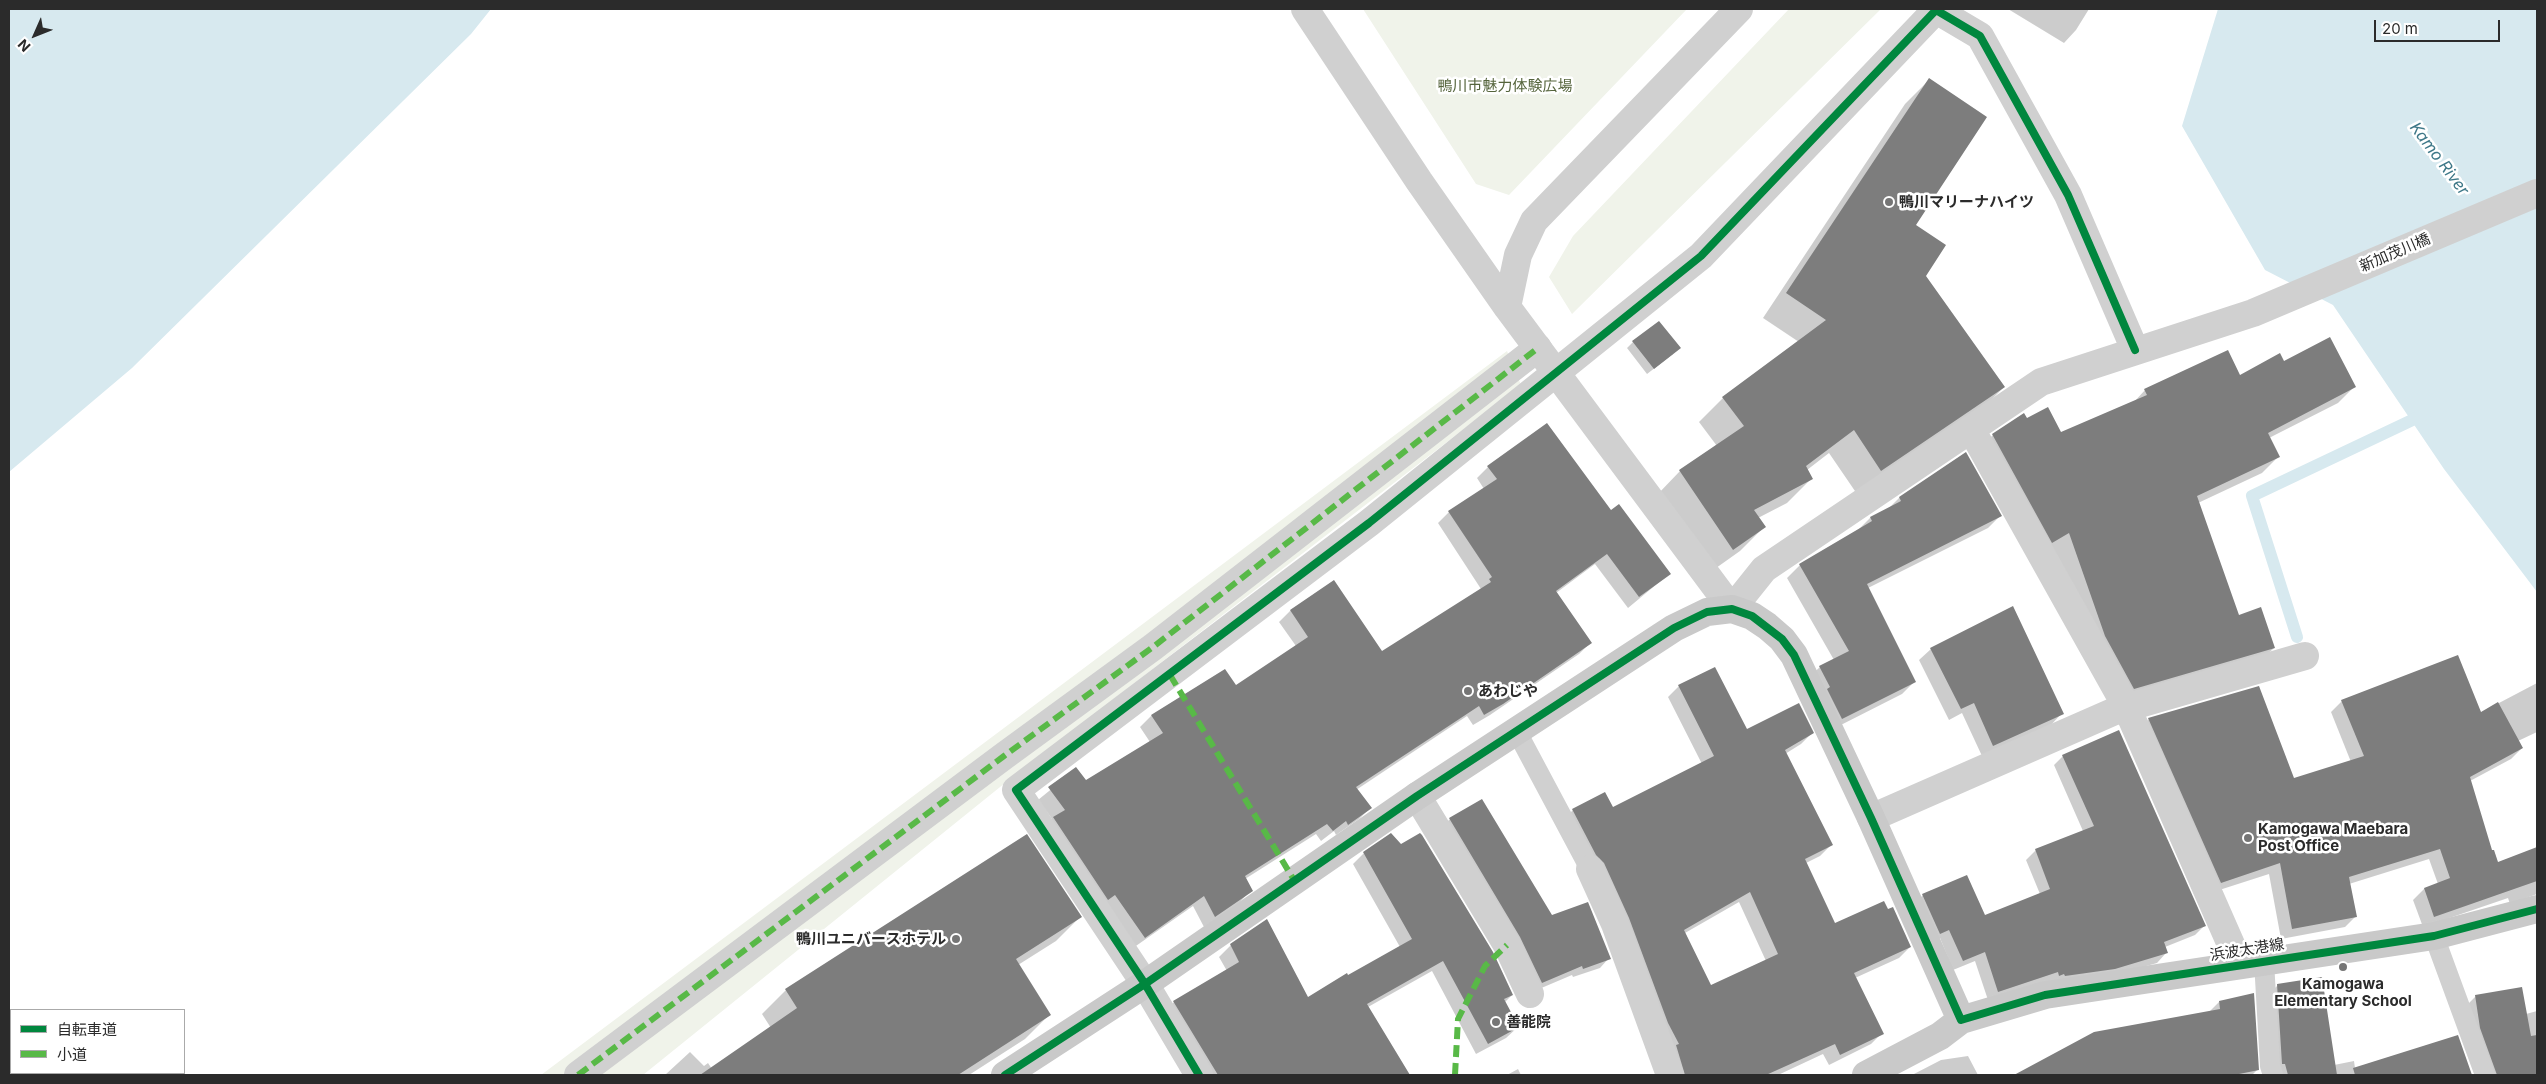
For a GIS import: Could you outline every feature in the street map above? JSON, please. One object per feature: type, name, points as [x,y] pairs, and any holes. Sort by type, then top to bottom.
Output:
[{"type":"main road","points":[[1006,1075],[1144,984],[1417,796],[1674,628],[1706,612],[1732,609],[1752,616],[1766,626],[1782,639],[1794,655],[1871,818],[1961,1020]]},
{"type":"main road","name":"浜波太港線","points":[[1866,1075],[1940,1036],[1961,1020],[2046,995],[2434,936],[2537,909]]},
{"type":"street","points":[[1305,9],[1419,181],[1507,307],[1732,609]]},
{"type":"street","points":[[1507,307],[1518,255],[1534,222],[1739,9]]},
{"type":"street","points":[[1199,1075],[1144,984],[1016,790],[1369,523],[1701,256],[1936,10],[1980,36],[2068,195],[2135,350]]},
{"type":"street","name":"新加茂川橋","points":[[1732,609],[1764,569],[2041,382],[2135,350],[2253,314],[2537,193]]},
{"type":"street","points":[[578,1075],[996,762],[1154,647],[1538,348]]},
{"type":"street","points":[[1971,429],[2127,708],[2252,963]]},
{"type":"street","points":[[1871,818],[2127,708],[2305,656]]},
{"type":"street","points":[[1417,796],[1507,945],[1530,994]]},
{"type":"street","points":[[1590,869],[1615,924],[1670,1075]]},
{"type":"lane","points":[[1516,732],[1590,869]]},
{"type":"lane","points":[[2434,936],[2485,1075]]},
{"type":"lane","points":[[2252,963],[2267,1072]]},
{"type":"green space","name":"鴨川市魅力体験広場","points":[[1363,9],[1687,9],[1509,195],[1476,184]]},
{"type":"green space","points":[[1789,9],[1881,9],[1572,314],[1549,277],[1573,236]]},
{"type":"green space","points":[[1507,351],[1521,385],[1010,779],[643,1075],[541,1075]]},
{"type":"water","points":[[9,9],[491,9],[471,34],[132,368],[9,472]]},
{"type":"water","name":"Kamo River","points":[[2218,9],[2537,9],[2537,592],[2444,469],[2333,305],[2265,270],[2182,126]]},
{"type":"building","points":[[1929,78],[1987,117],[1916,225],[1946,245],[1926,276],[2005,387],[1881,471],[1854,430],[1806,466],[1813,479],[1754,510],[1766,527],[1733,550],[1679,470],[1744,426],[1722,397],[1826,320],[1786,293]]},
{"type":"building","points":[[1659,321],[1681,348],[1654,369],[1632,341]]},
{"type":"building","points":[[2330,337],[2356,387],[2268,433],[2280,457],[2197,496],[2239,615],[2261,607],[2275,648],[2134,689],[2105,636],[2069,533],[2052,543],[1992,434],[2024,413],[2027,418],[2048,407],[2061,432],[2147,395],[2144,389],[2228,350],[2240,375],[2280,353],[2284,361]]},
{"type":"building","points":[[1547,423],[1611,510],[1619,504],[1671,574],[1639,597],[1607,554],[1556,591],[1592,643],[1503,704],[1484,715],[1479,706],[1356,787],[1372,808],[1348,825],[1346,821],[1333,831],[1327,824],[1245,876],[1253,891],[1215,917],[1204,896],[1145,938],[1115,895],[1108,900],[1053,817],[1065,810],[1048,787],[1076,767],[1086,780],[1163,733],[1151,715],[1225,669],[1236,685],[1308,637],[1290,610],[1334,580],[1382,651],[1491,582],[1489,579],[1492,577],[1448,511],[1497,479],[1487,466]]},
{"type":"building","points":[[1966,452],[2002,516],[1867,584],[1916,682],[1842,719],[1827,689],[1830,687],[1819,666],[1849,651],[1799,564],[1872,521],[1870,517],[1901,501],[1899,497]]},
{"type":"building","points":[[2013,606],[2064,714],[1993,746],[1974,703],[1961,709],[1930,648]]},
{"type":"building","points":[[2458,655],[2481,712],[2498,702],[2523,748],[2470,777],[2492,850],[2494,850],[2498,862],[2537,847],[2537,881],[2434,917],[2424,888],[2450,878],[2440,849],[2349,877],[2357,917],[2292,929],[2280,863],[2221,883],[2148,718],[2259,686],[2294,778],[2364,756],[2341,700]]},
{"type":"building","points":[[1715,667],[1747,729],[1799,703],[1814,733],[1785,750],[1833,845],[1805,859],[1835,923],[1884,901],[1888,909],[1893,907],[1911,947],[1854,973],[1884,1034],[1840,1055],[1835,1044],[1766,1075],[1685,1075],[1676,1045],[1679,1044],[1668,1023],[1629,918],[1604,863],[1596,855],[1572,809],[1605,792],[1613,807],[1714,756],[1678,685]],"holes":[[[1750,892],[1778,954],[1711,985],[1684,930]]]},
{"type":"building","points":[[2119,730],[2206,926],[2164,942],[2168,953],[2115,969],[2065,976],[2064,974],[2059,976],[2058,972],[1998,992],[1985,952],[1963,961],[1949,930],[1940,934],[1922,894],[1967,875],[1985,915],[2050,889],[2035,849],[2094,826],[2062,755]]},
{"type":"building","points":[[1482,799],[1552,915],[1588,902],[1611,959],[1583,969],[1582,966],[1542,983],[1520,937],[1449,818]]},
{"type":"building","points":[[1391,833],[1401,844],[1420,833],[1422,835],[1493,952],[1513,995],[1504,999],[1519,1027],[1488,1044],[1443,961],[1367,1004],[1410,1075],[1218,1075],[1173,1001],[1239,962],[1230,944],[1267,919],[1308,997],[1347,973],[1348,975],[1412,939],[1363,852]]},
{"type":"building","name":"鴨川ユニバースホテル","points":[[1027,834],[1082,917],[1016,959],[1051,1015],[958,1075],[700,1075],[797,1008],[785,989]]},
{"type":"building","points":[[2322,977],[2337,1075],[2288,1075],[2285,1064],[2282,1064],[2277,984]]},
{"type":"building","points":[[2522,987],[2531,1036],[2537,1035],[2537,1075],[2497,1075],[2480,1028],[2475,995]]},
{"type":"building","points":[[2254,993],[2259,1070],[2234,1075],[2014,1075],[2094,1032],[2220,1009],[2219,1001]]},
{"type":"building","points":[[2458,1035],[2472,1075],[2355,1075],[2353,1068]]},
{"type":"waterway","points":[[2297,637],[2252,496],[2425,414]]},
{"type":"marked path","points":[[578,1075],[1004,756],[1153,647],[1538,348]]},
{"type":"marked path","points":[[1170,675],[1294,880]]},
{"type":"marked path","points":[[1455,1075],[1458,1019],[1485,966],[1507,945]]},
{"type":"cycle path","points":[[1199,1075],[1145,984],[1016,790],[1369,523],[1701,256],[1936,10],[1980,36],[2068,195],[2135,350]]},
{"type":"cycle path","points":[[1005,1075],[1145,984],[1417,796],[1674,628],[1707,612],[1732,609],[1752,616],[1782,639],[1794,655],[1871,818],[1961,1020],[2045,995],[2434,936],[2537,909]]},
{"type":"place","name":"鴨川マリーナハイツ","points":[[1889,202]]},
{"type":"place","name":"あわじや","points":[[1468,691]]},
{"type":"place","name":"Kamogawa Maebara Post Office","points":[[2248,838]]},
{"type":"place","name":"鴨川ユニバースホテル","points":[[956,939]]},
{"type":"place","name":"Kamogawa Elementary School","points":[[2343,967]]},
{"type":"place","name":"善能院","points":[[1496,1022]]}]
